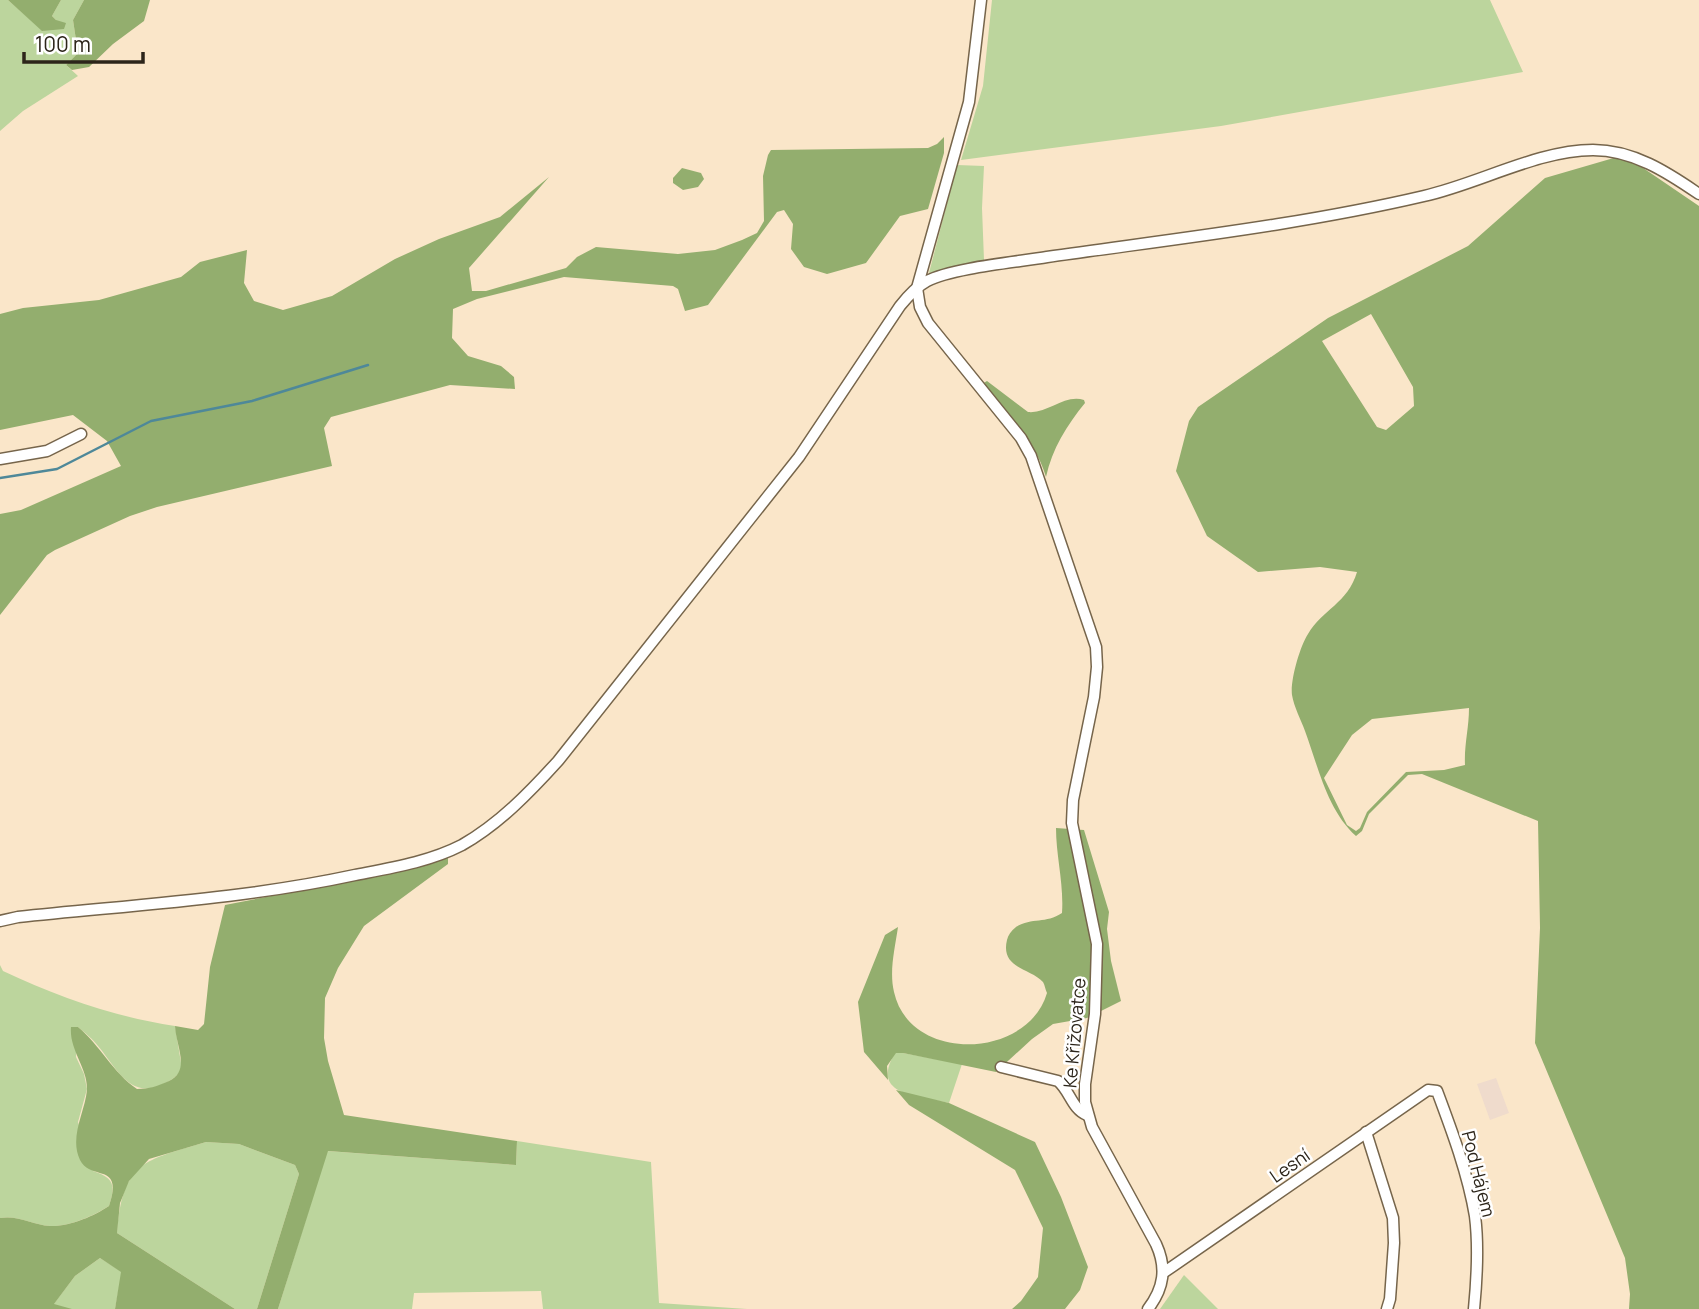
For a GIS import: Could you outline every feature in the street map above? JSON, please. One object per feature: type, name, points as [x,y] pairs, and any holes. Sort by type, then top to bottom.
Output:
[{"type":"street","points":[[918,288],[969,102],[981,0]]},
{"type":"street","points":[[0,921],[295,888],[431,858],[479,834],[533,788],[566,750],[799,457],[900,306],[918,288],[939,276],[999,264],[1294,221],[1378,206],[1427,196],[1576,151],[1595,150],[1624,154],[1658,168],[1699,194]]},
{"type":"street","name":"Ke Křižovatce","points":[[918,288],[920,307],[928,323],[1021,438],[1031,456],[1096,647],[1094,697],[1073,800],[1072,822],[1097,944],[1095,1014],[1084,1093],[1087,1115],[1156,1244],[1162,1259],[1163,1273]]},
{"type":"street","points":[[0,459],[47,451],[81,434]]},
{"type":"street","points":[[1001,1068],[1058,1081],[1064,1086],[1076,1108],[1087,1115]]},
{"type":"street","name":"Lesní","points":[[1163,1273],[1428,1090],[1437,1091]]},
{"type":"street","name":"Pod Hájem","points":[[1437,1091],[1458,1150],[1474,1215],[1477,1279],[1474,1309]]},
{"type":"street","points":[[1366,1132],[1393,1218],[1394,1243],[1387,1309]]},
{"type":"street","points":[[1148,1309],[1160,1290],[1163,1273]]},
{"type":"shaded area","points":[[1496,1078],[1509,1113],[1490,1120],[1477,1084]]},
{"type":"green space","points":[[0,0],[8,0],[43,31],[56,20],[52,16],[61,0],[84,0],[73,20],[78,53],[66,65],[78,76],[23,111],[0,131]]},
{"type":"green space","points":[[8,0],[61,0],[52,16],[66,23],[64,29],[42,31]]},
{"type":"green space","points":[[84,0],[150,0],[144,21],[113,44],[89,67],[72,70],[66,65],[78,53],[73,20]]},
{"type":"green space","points":[[992,0],[1490,0],[1523,72],[1221,126],[961,160],[983,86]]},
{"type":"green space","points":[[944,137],[944,153],[928,209],[900,216],[866,263],[827,274],[804,267],[791,249],[793,224],[784,210],[777,212],[708,305],[685,311],[678,289],[673,286],[564,277],[477,299],[453,309],[452,338],[468,356],[501,366],[514,377],[515,389],[450,385],[331,417],[324,428],[332,466],[157,507],[130,516],[47,555],[0,615],[0,514],[21,510],[121,466],[107,441],[73,415],[0,430],[0,314],[23,308],[99,300],[181,277],[200,262],[247,250],[244,283],[254,301],[283,310],[332,296],[395,259],[439,239],[500,217],[549,177],[469,268],[472,291],[486,291],[566,268],[577,257],[596,247],[678,254],[715,250],[757,233],[764,221],[763,176],[771,150],[928,148]]},
{"type":"green space","points":[[1624,155],[1699,206],[1699,1309],[1629,1309],[1630,1294],[1625,1258],[1535,1043],[1540,928],[1538,821],[1422,774],[1408,775],[1369,814],[1362,831],[1356,836],[1346,825],[1338,814],[1324,787],[1294,704],[1292,689],[1296,664],[1305,639],[1320,619],[1348,591],[1357,572],[1320,567],[1258,572],[1207,536],[1176,471],[1189,421],[1198,407],[1328,318],[1468,246],[1545,178]],"holes":[[[1371,314],[1413,387],[1414,406],[1386,430],[1377,427],[1322,341]],[[1469,708],[1465,765],[1444,770],[1406,772],[1367,812],[1360,828],[1356,831],[1347,825],[1324,778],[1352,735],[1372,719]]]},
{"type":"green space","points":[[957,165],[984,166],[984,260],[929,273]]},
{"type":"green space","points":[[682,168],[701,173],[704,179],[698,187],[683,190],[673,183],[673,178]]},
{"type":"green space","points":[[987,381],[1028,412],[1070,400],[1084,400],[1085,403],[1056,447],[1046,477],[1027,439],[982,384]]},
{"type":"green space","points":[[1056,828],[1084,830],[1109,912],[1107,929],[1111,961],[1121,1001],[1087,1018],[1053,1024],[996,1072],[896,1053],[887,1066],[888,1080],[864,1052],[858,1002],[885,935],[898,927],[892,968],[894,992],[904,1015],[922,1032],[944,1041],[969,1044],[994,1041],[1017,1031],[1036,1015],[1047,993],[1044,984],[1038,977],[1012,962],[1006,950],[1007,940],[1013,930],[1022,924],[1062,913]]},
{"type":"green space","points":[[448,858],[448,864],[364,926],[338,968],[325,998],[324,1038],[328,1061],[344,1115],[517,1141],[516,1165],[328,1151],[278,1309],[257,1309],[299,1174],[295,1165],[239,1144],[206,1142],[149,1159],[129,1181],[120,1203],[117,1233],[235,1309],[115,1309],[121,1272],[100,1258],[75,1276],[54,1304],[72,1309],[0,1309],[0,1218],[44,1225],[65,1225],[109,1206],[113,1192],[109,1177],[85,1166],[77,1151],[77,1134],[87,1082],[73,1043],[71,1027],[78,1027],[86,1034],[121,1075],[137,1089],[169,1081],[176,1077],[181,1064],[175,1026],[198,1030],[204,1024],[210,967],[225,905],[395,872]]},
{"type":"green space","points":[[0,965],[3,971],[66,997],[131,1017],[175,1026],[182,1069],[170,1080],[150,1088],[140,1088],[124,1079],[96,1043],[78,1027],[76,1057],[87,1089],[78,1122],[93,1171],[105,1176],[113,1188],[109,1206],[73,1223],[50,1226],[0,1218]]},
{"type":"green space","points":[[895,1053],[962,1064],[949,1103],[901,1092],[893,1086],[888,1078]]},
{"type":"green space","points":[[896,1090],[949,1103],[1035,1142],[1061,1197],[1088,1267],[1080,1290],[1065,1309],[1012,1309],[1038,1277],[1043,1228],[1015,1170],[909,1105]]},
{"type":"green space","points":[[517,1141],[651,1162],[659,1303],[747,1309],[543,1309],[541,1291],[414,1293],[412,1309],[278,1309],[327,1151],[516,1165]]},
{"type":"green space","points":[[206,1142],[239,1144],[295,1165],[299,1174],[257,1309],[235,1309],[117,1233],[125,1191],[131,1177],[140,1167],[167,1154]]},
{"type":"green space","points":[[100,1258],[122,1272],[115,1309],[50,1309],[75,1276]]},
{"type":"green space","points":[[1184,1275],[1218,1309],[1160,1309]]},
{"type":"waterway","points":[[0,478],[57,469],[151,421],[252,401],[368,365]]}]
